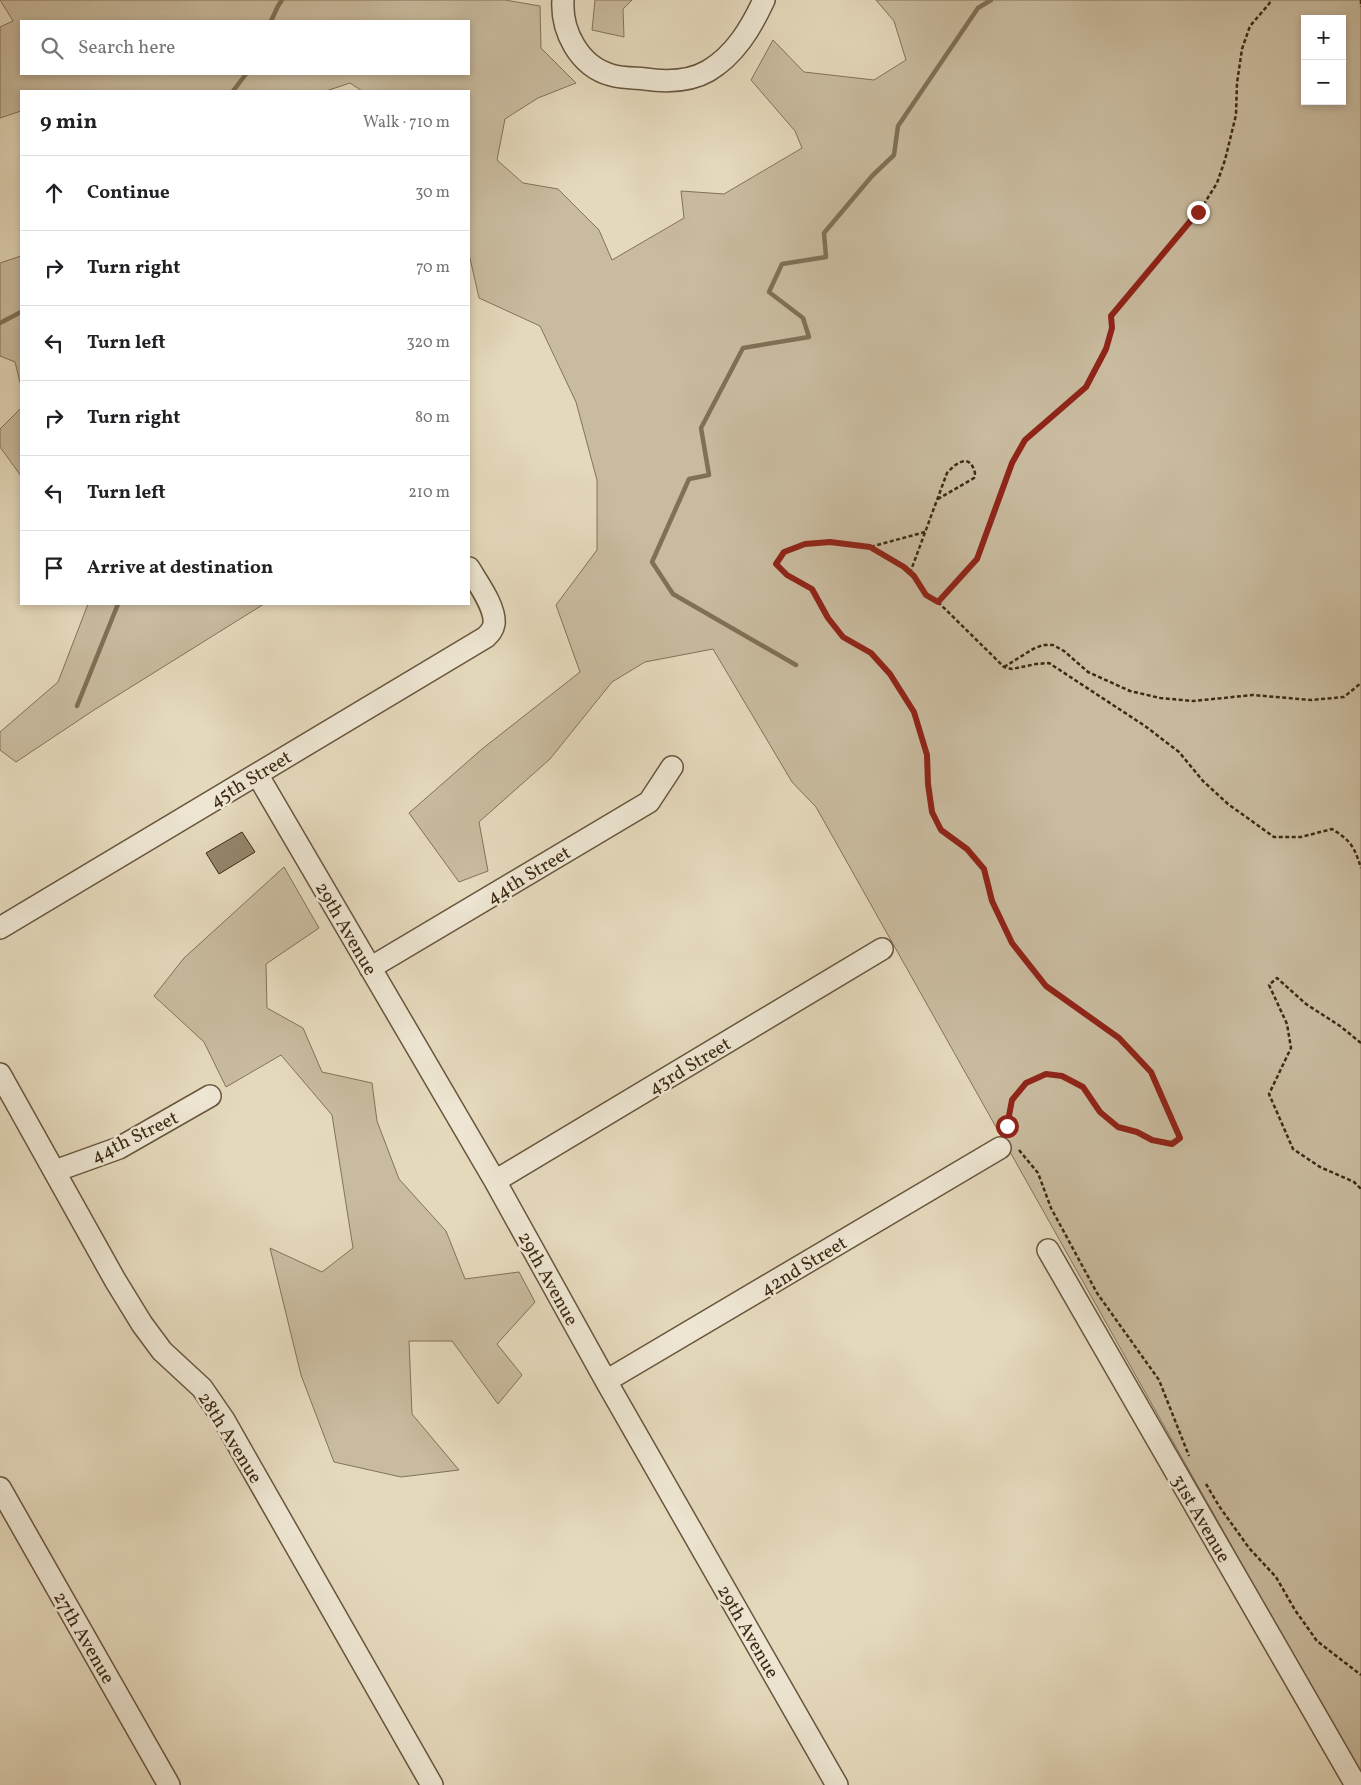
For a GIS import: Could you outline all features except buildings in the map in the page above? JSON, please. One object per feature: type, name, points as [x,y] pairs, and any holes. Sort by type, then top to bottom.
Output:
[{"type":"street","points":[[563,0],[564,24],[570,40],[578,52],[589,62],[601,71],[612,75],[659,81],[692,78],[708,72],[724,60],[743,39],[764,0]]},
{"type":"street","name":"45th Street","points":[[0,928],[474,646],[492,630],[494,623],[490,605],[470,570]]},
{"type":"street","name":"44th Street","points":[[370,968],[649,802],[672,767]]},
{"type":"street","name":"29th Avenue","points":[[257,774],[495,1181],[606,1381],[837,1785]]},
{"type":"street","name":"43rd Street","points":[[495,1181],[882,949]]},
{"type":"street","name":"28th Avenue","points":[[0,1074],[142,1324],[162,1351],[202,1388],[224,1420],[432,1785]]},
{"type":"street","name":"44th Street","points":[[55,1171],[118,1148],[210,1096]]},
{"type":"street","name":"42nd Street","points":[[606,1381],[1009,1143]]},
{"type":"street","name":"31st Avenue","points":[[1048,1250],[1356,1785]]},
{"type":"street","name":"27th Avenue","points":[[0,1488],[169,1785]]},
{"type":"path","points":[[938,602],[977,559],[1012,463],[1025,440],[1086,387],[1106,349],[1112,328],[1111,316],[1198,212],[1217,183],[1225,160],[1236,115],[1237,83],[1242,49],[1250,26],[1271,0]]},
{"type":"path","points":[[1360,0],[1361,7]]},
{"type":"path","points":[[910,573],[947,473],[953,466],[967,460],[976,473],[974,478],[938,499]]},
{"type":"path","points":[[924,532],[870,547],[830,542],[805,544],[784,552],[776,564],[787,575],[812,589],[828,618],[843,637],[871,653],[890,674],[914,712],[927,755],[928,784],[932,812],[941,830],[967,849],[984,869],[992,901],[1012,943],[1046,986],[1119,1038],[1151,1072],[1180,1138],[1172,1144],[1152,1140],[1137,1132],[1118,1127],[1100,1112],[1083,1087],[1062,1076],[1046,1074],[1026,1083],[1012,1100],[1007,1126],[1009,1143],[1038,1173],[1051,1208],[1097,1293],[1159,1380],[1190,1458]]},
{"type":"path","points":[[870,547],[904,567],[926,595],[938,602],[1004,667],[1012,669],[1036,664],[1049,664],[1145,726],[1179,752],[1202,781],[1228,804],[1274,837],[1300,837],[1332,829],[1348,839],[1357,855],[1361,868]]},
{"type":"path","points":[[1004,667],[1042,645],[1053,645],[1064,651],[1088,672],[1130,691],[1160,698],[1193,701],[1253,695],[1311,700],[1344,697],[1361,683]]},
{"type":"path","points":[[1361,1043],[1340,1026],[1306,1004],[1277,978],[1269,985],[1287,1024],[1291,1048],[1269,1094],[1293,1149],[1320,1167],[1354,1182],[1361,1189]]},
{"type":"path","points":[[1204,1482],[1249,1548],[1276,1577],[1295,1610],[1318,1641],[1361,1675]]},
{"type":"shaded area","points":[[0,0],[505,0],[540,6],[541,48],[576,83],[538,98],[505,119],[497,160],[523,183],[558,189],[599,230],[612,260],[684,218],[681,191],[724,194],[802,148],[795,131],[751,80],[773,40],[804,72],[874,80],[906,60],[894,21],[876,0],[1361,0],[1361,1776],[816,807],[792,782],[713,649],[645,662],[612,682],[550,759],[479,822],[488,871],[459,882],[409,813],[482,749],[580,672],[556,605],[597,550],[597,480],[576,402],[540,326],[479,298],[470,258],[470,90],[360,90],[350,83],[329,90],[20,90],[20,111],[0,118],[0,27],[13,21]]},
{"type":"shaded area","points":[[595,0],[632,0],[623,9],[624,37],[592,30]]},
{"type":"shaded area","points":[[20,256],[20,382],[15,362],[0,356],[0,263]]},
{"type":"shaded area","points":[[20,409],[20,475],[0,447],[0,429]]},
{"type":"shaded area","points":[[88,605],[262,605],[94,710],[16,762],[0,750],[0,732],[58,682]]},
{"type":"shaded area","points":[[284,867],[319,928],[266,964],[267,1008],[303,1028],[322,1072],[372,1083],[377,1121],[399,1179],[446,1231],[465,1279],[519,1272],[535,1302],[497,1344],[522,1375],[498,1404],[452,1341],[409,1341],[412,1414],[459,1470],[401,1477],[334,1462],[301,1375],[270,1248],[322,1272],[353,1248],[332,1115],[281,1055],[226,1087],[204,1042],[154,996],[184,958]]},
{"type":"waterway","points":[[271,20],[282,0]]},
{"type":"waterway","points":[[796,665],[673,594],[652,562],[689,479],[709,475],[701,428],[743,348],[809,337],[803,318],[769,292],[782,264],[826,257],[824,233],[872,176],[894,155],[898,126],[978,8],[991,0]]},
{"type":"waterway","points":[[234,90],[245,75]]},
{"type":"waterway","points":[[0,323],[20,313]]},
{"type":"waterway","points":[[77,706],[118,605]]},
{"type":"route","points":[[1007,1126],[1012,1100],[1026,1083],[1046,1074],[1062,1076],[1083,1087],[1100,1112],[1118,1127],[1137,1132],[1152,1140],[1172,1144],[1180,1138],[1151,1072],[1119,1038],[1046,986],[1012,943],[992,901],[984,869],[967,849],[941,830],[932,812],[928,784],[927,755],[914,712],[890,674],[871,653],[843,637],[828,618],[812,589],[787,575],[776,564],[784,552],[805,544],[830,542],[870,547],[904,567],[914,576],[926,595],[938,602],[977,559],[1012,463],[1025,440],[1086,387],[1106,349],[1112,328],[1111,316],[1198,212]]}]
